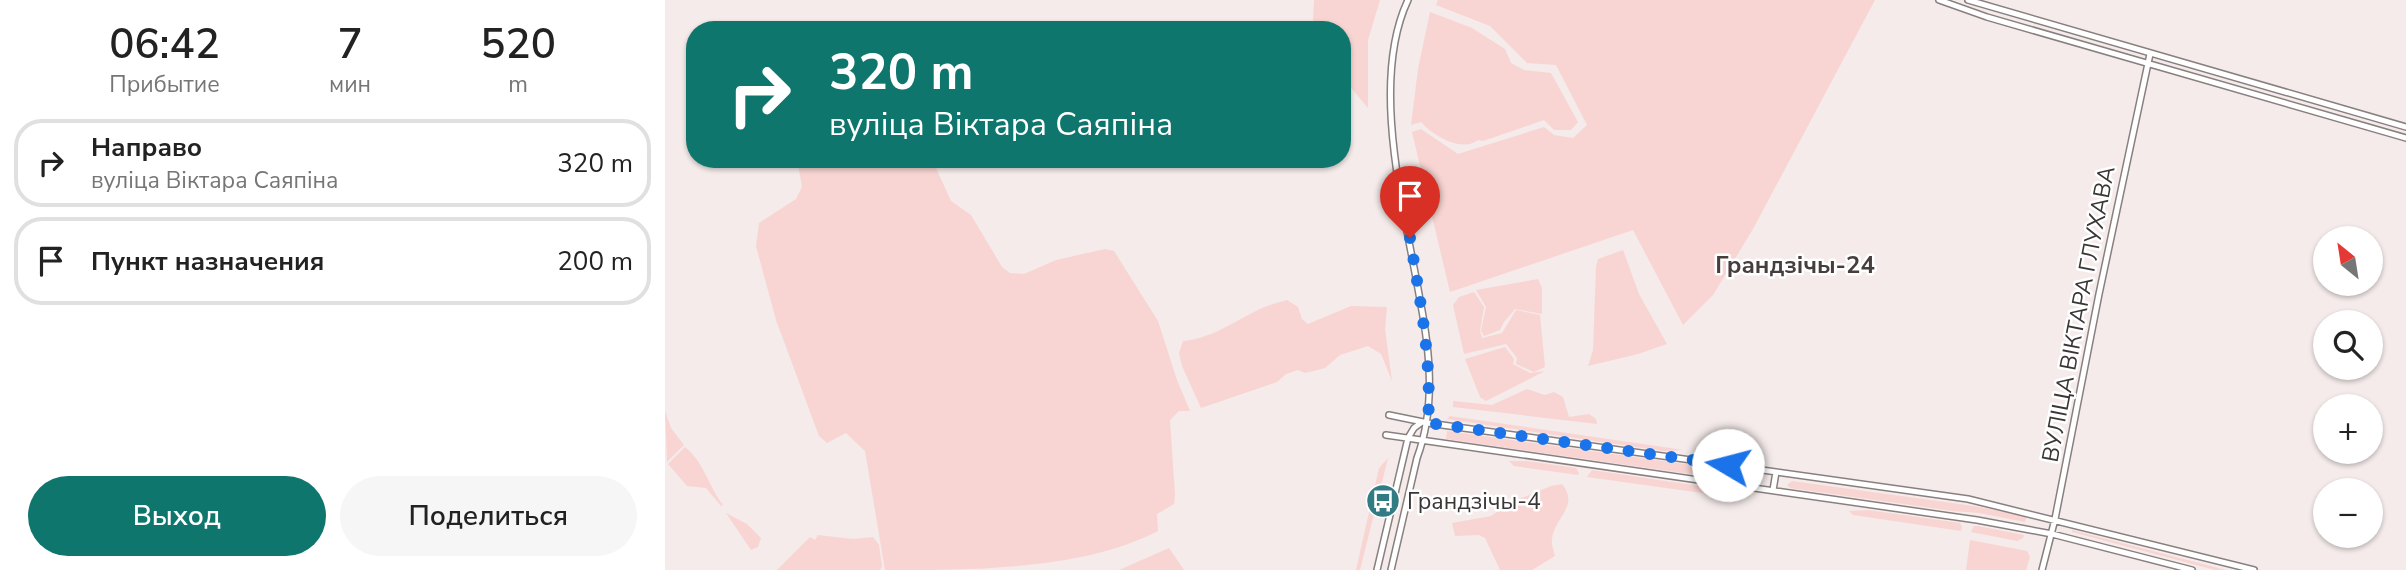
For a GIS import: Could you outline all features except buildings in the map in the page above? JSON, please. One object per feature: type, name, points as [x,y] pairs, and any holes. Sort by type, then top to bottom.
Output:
[{"type":"street","points":[[1391,570],[1417,458],[1424,441],[1429,365],[1390,112],[1390,74],[1395,38],[1408,0]]},
{"type":"street","points":[[1939,0],[1987,17],[2406,138]]},
{"type":"street","points":[[1968,0],[2406,127]]},
{"type":"street","name":"ВУЛІЦА ВІКТАРА ГЛУХАВА","points":[[2042,570],[2052,534],[2150,54]]},
{"type":"street","points":[[1389,415],[1968,499],[2254,570]]},
{"type":"street","points":[[1377,570],[1408,439],[1414,428],[1425,422]]},
{"type":"street","points":[[1386,435],[1977,520],[2052,534],[2192,570]]},
{"type":"street","points":[[1773,490],[1776,472]]},
{"type":"shaded area","points":[[1314,0],[1380,0],[1368,40],[1368,108],[1351,88],[1351,21],[1313,21]]},
{"type":"shaded area","points":[[1438,0],[1875,0],[1753,229],[1713,295],[1683,325],[1633,230],[1450,292],[1412,132],[1421,129],[1458,154],[1544,127],[1554,135],[1573,138],[1587,125],[1556,65],[1527,63],[1490,26],[1436,5]]},
{"type":"shaded area","points":[[1430,12],[1472,28],[1505,49],[1511,63],[1524,70],[1551,73],[1578,122],[1571,130],[1554,130],[1544,120],[1483,141],[1464,144],[1440,137],[1421,122],[1411,125],[1418,69]]},
{"type":"shaded area","points":[[799,168],[936,168],[951,201],[971,215],[1002,267],[1010,273],[1024,274],[1056,260],[1105,249],[1114,251],[1158,321],[1190,411],[1179,411],[1170,420],[1175,495],[1174,504],[1157,514],[1158,531],[1096,554],[1062,560],[990,568],[885,570],[865,451],[846,433],[827,443],[819,436],[776,320],[756,246],[759,223],[796,199],[802,187]]},
{"type":"shaded area","points":[[1623,250],[1639,294],[1667,344],[1588,366],[1593,350],[1598,259]]},
{"type":"shaded area","points":[[1538,279],[1542,288],[1542,314],[1515,309],[1500,330],[1484,336],[1481,331],[1486,307],[1476,290]]},
{"type":"shaded area","points":[[1474,292],[1484,307],[1480,331],[1482,338],[1502,333],[1516,310],[1540,315],[1545,367],[1534,372],[1516,364],[1517,358],[1506,344],[1464,354],[1453,305],[1459,297]]},
{"type":"shaded area","points":[[1287,300],[1298,307],[1302,319],[1308,324],[1351,306],[1387,307],[1385,329],[1392,381],[1381,354],[1368,346],[1340,355],[1325,368],[1305,373],[1298,370],[1286,374],[1277,382],[1201,408],[1182,366],[1179,353],[1183,341],[1213,333],[1263,308]]},
{"type":"shaded area","points":[[1505,347],[1514,359],[1513,364],[1530,373],[1545,371],[1486,401],[1480,397],[1465,359]]},
{"type":"shaded area","points":[[1527,389],[1545,395],[1554,392],[1563,397],[1569,417],[1589,414],[1596,419],[1597,424],[1453,407],[1453,401],[1492,405]]},
{"type":"shaded area","points":[[665,411],[671,428],[684,445],[667,462]]},
{"type":"shaded area","points":[[1450,416],[1684,450],[1663,451],[1447,419]]},
{"type":"shaded area","points":[[1447,431],[1750,473],[1749,480],[1446,439]]},
{"type":"shaded area","points":[[685,447],[702,467],[723,505],[721,506],[706,488],[687,486],[668,464]]},
{"type":"shaded area","points":[[1388,458],[1360,570],[1356,570],[1379,468]]},
{"type":"shaded area","points":[[1509,461],[1576,468],[1579,473],[1514,466]]},
{"type":"shaded area","points":[[1592,470],[1746,495],[1738,498],[1587,477]]},
{"type":"shaded area","points":[[1792,481],[2027,516],[2025,522],[1979,513],[1790,488],[1787,485]]},
{"type":"shaded area","points":[[1562,484],[1568,499],[1552,539],[1555,556],[1532,570],[1500,570],[1485,538],[1479,535],[1455,536],[1452,523],[1491,516],[1510,503]]},
{"type":"shaded area","points":[[1868,510],[1960,523],[1962,527],[1961,531],[1853,515],[1849,511]]},
{"type":"shaded area","points":[[726,513],[747,524],[761,538],[758,547],[751,550]]},
{"type":"shaded area","points":[[1974,526],[2024,535],[2017,541],[1971,532]]},
{"type":"shaded area","points":[[2072,530],[2226,570],[2215,570]]},
{"type":"shaded area","points":[[818,535],[853,539],[873,537],[879,545],[882,566],[880,570],[777,570],[810,537],[815,540]]},
{"type":"shaded area","points":[[1970,540],[2027,551],[2030,557],[2026,570],[1966,570]]},
{"type":"shaded area","points":[[1169,548],[1184,570],[1119,570]]},
{"type":"place","name":"Грандзічы-4","points":[[1383,501]]},
{"type":"district","name":"Грандзічы-24","points":[[1795,265]]},
{"type":"route","points":[[1410,238],[1426,332],[1429,365],[1428,423],[1728,465]]}]
